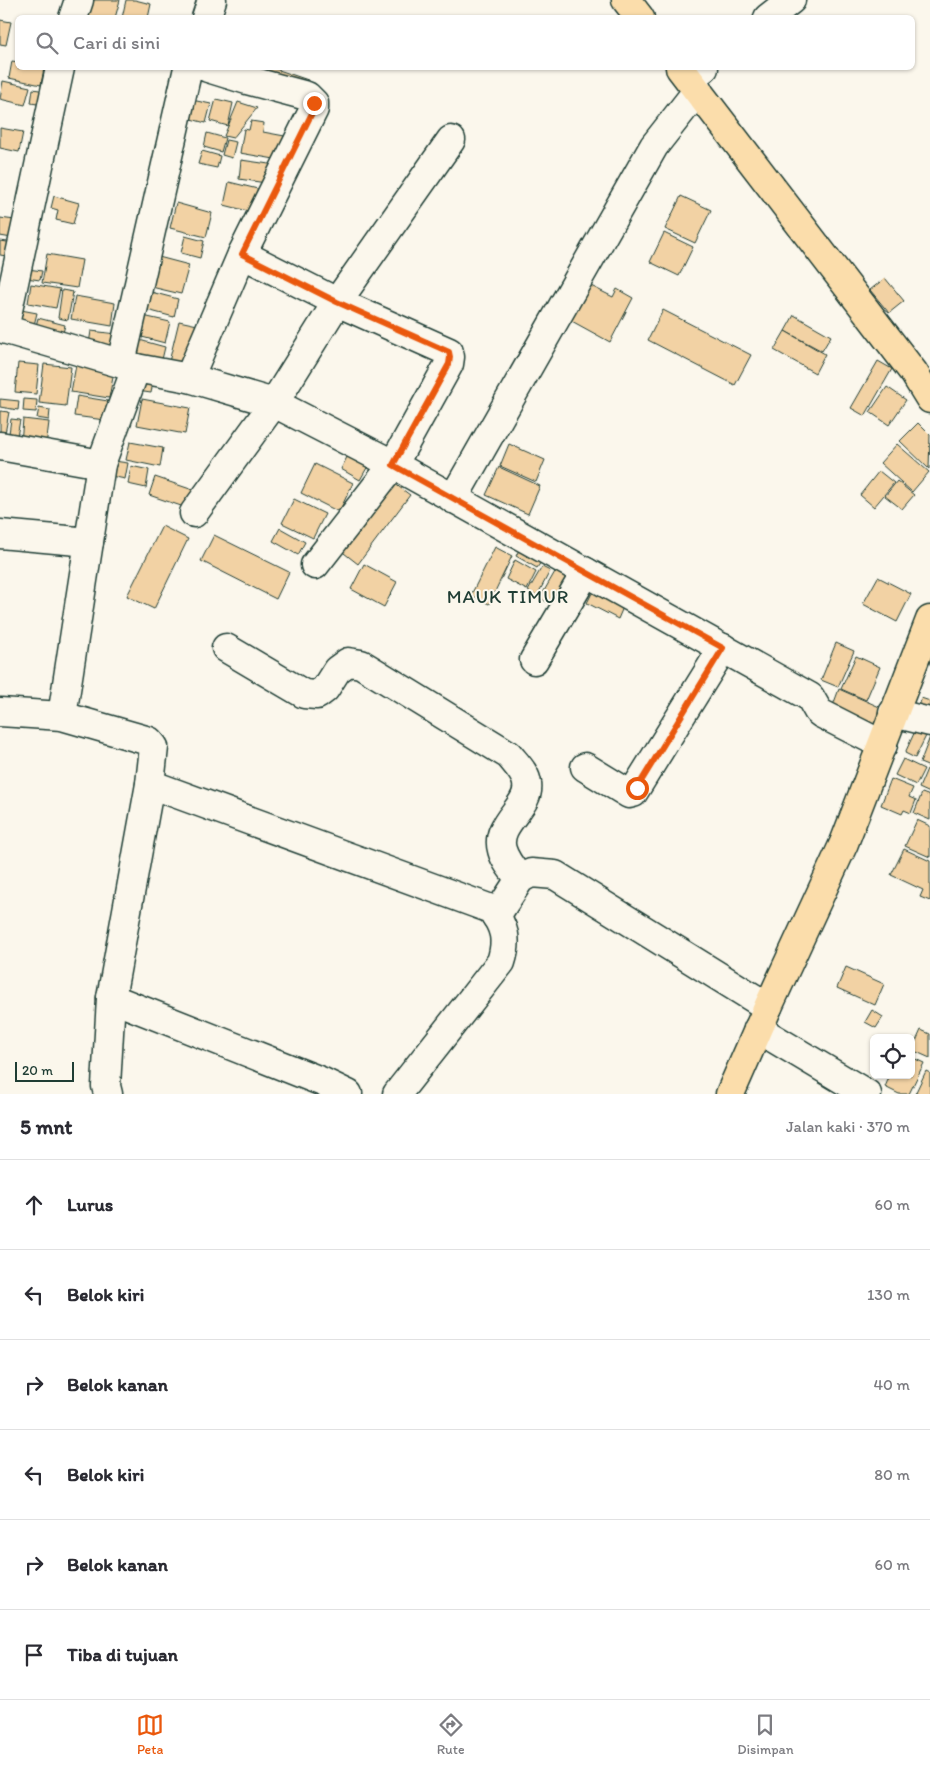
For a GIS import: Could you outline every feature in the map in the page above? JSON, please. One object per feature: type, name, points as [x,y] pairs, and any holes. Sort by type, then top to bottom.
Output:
[{"type":"main road","points":[[626,0],[638,15]]},
{"type":"main road","points":[[693,76],[914,373],[930,398]]},
{"type":"main road","points":[[730,1094],[844,843],[930,620]]},
{"type":"street","points":[[74,15],[79,0]]},
{"type":"street","points":[[207,15],[212,0]]},
{"type":"street","points":[[772,15],[791,0]]},
{"type":"street","points":[[60,70],[2,328],[128,366],[189,378],[274,403],[393,465],[723,648],[810,697],[818,711],[822,714],[883,745]]},
{"type":"street","points":[[62,716],[100,464],[128,366],[188,70]]},
{"type":"street","points":[[189,378],[242,254],[314,109],[314,103],[307,96],[214,70]]},
{"type":"street","points":[[453,499],[693,76]]},
{"type":"street","points":[[194,513],[274,403],[337,302],[451,140]]},
{"type":"street","points":[[242,254],[337,302],[449,352],[449,364],[393,465],[315,565]]},
{"type":"street","points":[[0,446],[100,464]]},
{"type":"street","points":[[0,534],[89,542]]},
{"type":"street","points":[[534,660],[586,572]]},
{"type":"street","points":[[226,648],[304,694],[317,695],[325,689],[337,670],[348,662],[361,664],[509,755],[522,771],[528,783],[528,791],[509,819],[501,835],[501,848],[505,858],[520,879]]},
{"type":"street","points":[[585,767],[629,794],[632,793],[723,648]]},
{"type":"street","points":[[0,712],[62,716],[149,741],[154,747],[150,784],[111,998],[106,1086],[108,1094]]},
{"type":"street","points":[[893,713],[930,722]]},
{"type":"street","points":[[150,784],[491,909],[504,934],[506,948],[501,962],[397,1094]]},
{"type":"street","points":[[496,916],[520,879],[531,873],[554,875],[763,1018],[867,1094]]},
{"type":"street","points":[[111,998],[311,1087],[348,1094]]},
{"type":"building","points":[[92,0],[120,0],[116,15],[89,15]]},
{"type":"building","points":[[126,0],[151,4],[149,15],[123,15]]},
{"type":"building","points":[[0,20],[11,22],[6,45],[0,44]]},
{"type":"building","points":[[12,61],[15,62],[15,70],[44,70],[41,85],[9,78]]},
{"type":"building","points":[[260,70],[279,70],[308,80],[304,93],[257,77]]},
{"type":"building","points":[[3,81],[30,87],[25,105],[0,99]]},
{"type":"building","points":[[33,89],[52,92],[49,106],[31,103]]},
{"type":"building","points":[[216,99],[233,103],[228,126],[210,121]]},
{"type":"building","points":[[192,100],[211,104],[206,123],[187,118]]},
{"type":"building","points":[[238,102],[257,108],[233,138],[224,136]]},
{"type":"building","points":[[251,121],[264,123],[263,132],[290,137],[286,161],[240,153],[244,129],[249,130]]},
{"type":"building","points":[[0,128],[23,132],[19,152],[0,148]]},
{"type":"building","points":[[207,133],[225,138],[221,152],[204,147]]},
{"type":"building","points":[[226,140],[236,142],[232,158],[222,155]]},
{"type":"building","points":[[202,151],[220,156],[217,168],[198,164]]},
{"type":"building","points":[[241,160],[276,165],[273,184],[239,179]]},
{"type":"building","points":[[229,182],[266,191],[260,214],[224,205]]},
{"type":"building","points":[[54,196],[79,203],[73,224],[56,220],[58,210],[51,208]]},
{"type":"building","points":[[681,196],[711,210],[695,243],[665,229]]},
{"type":"building","points":[[176,203],[212,213],[206,237],[170,228]]},
{"type":"building","points":[[0,218],[15,220],[12,238],[0,236]]},
{"type":"building","points":[[664,233],[693,247],[679,276],[650,262]]},
{"type":"building","points":[[185,236],[204,241],[200,258],[181,253]]},
{"type":"building","points":[[0,241],[15,243],[13,257],[0,255]]},
{"type":"building","points":[[47,254],[82,260],[77,288],[42,283]]},
{"type":"building","points":[[151,255],[189,265],[181,294],[143,285]]},
{"type":"building","points":[[28,269],[42,271],[40,280],[26,278]]},
{"type":"building","points":[[885,278],[904,301],[889,313],[870,290]]},
{"type":"building","points":[[31,284],[60,289],[56,308],[28,303]]},
{"type":"building","points":[[587,284],[613,297],[617,289],[633,298],[610,342],[568,319]]},
{"type":"building","points":[[62,290],[73,292],[68,320],[58,318]]},
{"type":"building","points":[[151,292],[178,299],[174,317],[147,310]]},
{"type":"building","points":[[75,296],[115,303],[112,326],[71,319]]},
{"type":"building","points":[[21,310],[37,313],[32,333],[17,329]]},
{"type":"building","points":[[663,310],[751,355],[735,385],[648,340]]},
{"type":"building","points":[[794,315],[831,336],[822,351],[785,331]]},
{"type":"building","points":[[143,316],[170,322],[165,343],[138,336]]},
{"type":"building","points":[[38,318],[65,325],[61,341],[34,334]]},
{"type":"building","points":[[179,321],[202,326],[190,371],[168,366]]},
{"type":"building","points":[[91,331],[117,334],[115,354],[88,350]]},
{"type":"building","points":[[785,331],[825,354],[815,373],[774,350]]},
{"type":"building","points":[[132,338],[165,347],[160,368],[126,360]]},
{"type":"building","points":[[878,361],[892,369],[865,416],[851,408]]},
{"type":"building","points":[[18,363],[39,365],[36,394],[15,392]]},
{"type":"building","points":[[44,364],[71,367],[66,406],[39,403]]},
{"type":"building","points":[[76,365],[114,372],[109,398],[71,392]]},
{"type":"building","points":[[139,379],[153,382],[151,393],[137,391]]},
{"type":"building","points":[[887,387],[906,400],[889,425],[870,412]]},
{"type":"building","points":[[77,396],[108,401],[105,420],[74,416]]},
{"type":"building","points":[[0,399],[19,401],[18,410],[0,407]]},
{"type":"building","points":[[24,399],[37,400],[36,412],[23,411]]},
{"type":"building","points":[[142,399],[190,408],[185,434],[137,425]]},
{"type":"building","points":[[39,408],[50,410],[49,420],[37,418]]},
{"type":"building","points":[[0,411],[9,412],[4,439],[0,438]]},
{"type":"building","points":[[11,419],[20,420],[16,442],[8,441]]},
{"type":"building","points":[[23,419],[49,422],[46,446],[21,443]]},
{"type":"building","points":[[918,423],[930,435],[929,469],[900,441]]},
{"type":"building","points":[[130,442],[163,448],[160,467],[126,460]]},
{"type":"building","points":[[509,444],[545,460],[536,482],[500,466]]},
{"type":"building","points":[[897,444],[929,472],[912,492],[880,463]]},
{"type":"building","points":[[348,455],[368,466],[360,480],[341,469]]},
{"type":"building","points":[[114,461],[128,463],[125,479],[111,476]]},
{"type":"building","points":[[315,464],[353,483],[339,512],[301,493]]},
{"type":"building","points":[[131,466],[149,470],[146,488],[128,484]]},
{"type":"building","points":[[499,467],[540,486],[528,514],[486,495]]},
{"type":"building","points":[[879,471],[894,483],[874,507],[860,495]]},
{"type":"building","points":[[155,477],[193,490],[187,508],[149,495]]},
{"type":"building","points":[[387,478],[410,495],[358,564],[335,546]]},
{"type":"building","points":[[897,481],[914,495],[902,509],[885,496]]},
{"type":"building","points":[[294,499],[325,514],[313,538],[282,523]]},
{"type":"building","points":[[162,526],[188,539],[154,609],[127,596]]},
{"type":"building","points":[[280,528],[305,542],[298,555],[273,541]]},
{"type":"building","points":[[214,535],[289,572],[276,599],[201,561]]},
{"type":"building","points":[[495,547],[512,556],[489,604],[471,595]]},
{"type":"building","points":[[519,550],[541,562],[537,568],[516,556]]},
{"type":"building","points":[[515,560],[536,572],[527,590],[506,579]]},
{"type":"building","points":[[364,564],[397,582],[384,607],[351,589]]},
{"type":"building","points":[[542,567],[550,571],[537,596],[528,591]]},
{"type":"building","points":[[556,570],[576,582],[561,610],[540,598]]},
{"type":"building","points":[[878,577],[911,594],[897,622],[863,604]]},
{"type":"building","points":[[594,589],[624,605],[618,619],[587,603]]},
{"type":"building","points":[[836,643],[854,651],[838,687],[821,680]]},
{"type":"building","points":[[856,656],[880,667],[866,700],[841,689]]},
{"type":"building","points":[[839,689],[884,709],[876,727],[832,708]]},
{"type":"building","points":[[921,698],[930,701],[930,713],[917,708]]},
{"type":"building","points":[[916,729],[927,734],[915,758],[905,753]]},
{"type":"building","points":[[930,737],[930,767],[920,763]]},
{"type":"building","points":[[903,759],[924,769],[916,785],[895,775]]},
{"type":"building","points":[[927,769],[930,770],[930,793],[919,788]]},
{"type":"building","points":[[891,779],[913,788],[909,797],[916,800],[911,813],[904,810],[902,814],[881,805]]},
{"type":"building","points":[[922,793],[930,796],[930,820],[914,813]]},
{"type":"building","points":[[917,820],[930,826],[930,857],[905,846]]},
{"type":"building","points":[[904,849],[930,861],[930,901],[920,897],[923,890],[891,875]]},
{"type":"building","points":[[846,967],[884,984],[875,1005],[837,988]]},
{"type":"building","points":[[872,1010],[883,1017],[876,1028],[865,1022]]},
{"type":"building","points":[[921,1030],[930,1034],[930,1058],[915,1051],[915,1043]]},
{"type":"building","points":[[915,1059],[924,1063],[909,1094],[899,1094],[885,1087],[888,1079],[915,1079]]},
{"type":"building","points":[[926,1071],[930,1073],[930,1094],[915,1094]]},
{"type":"district","name":"MAUK TIMUR","points":[[508,596]]},
{"type":"route","points":[[314,103],[314,109],[242,254],[337,302],[449,352],[449,364],[393,465],[723,648],[637,788]]}]
